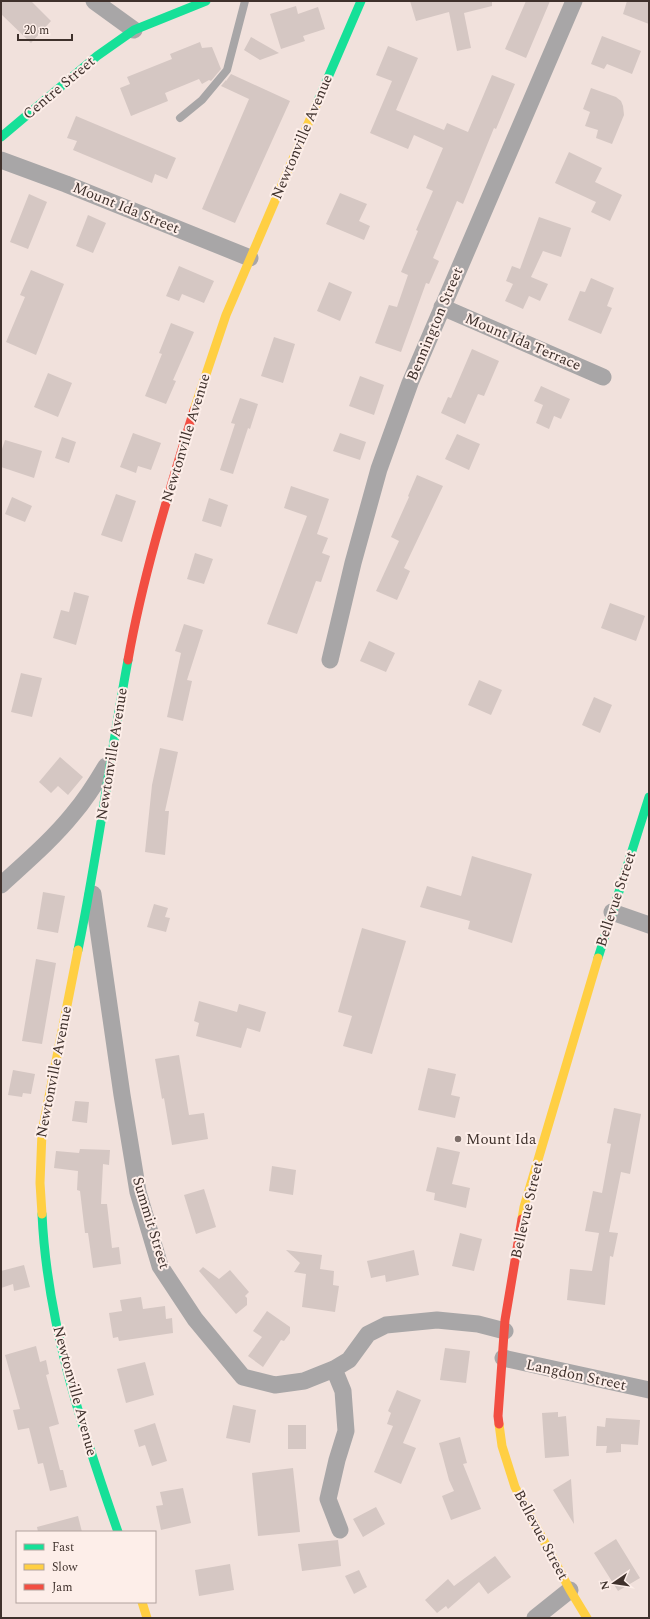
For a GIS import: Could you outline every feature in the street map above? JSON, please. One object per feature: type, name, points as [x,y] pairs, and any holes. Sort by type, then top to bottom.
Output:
[{"type":"main road","name":"Centre Street","points":[[1,137],[97,56],[134,30],[206,1]]},
{"type":"main road","name":"Newtonville Avenue","points":[[118,1531],[78,1414],[62,1347],[47,1269],[40,1191],[39,1159],[42,1132],[92,882],[110,759],[134,627],[168,495],[200,388],[226,315],[361,1]]},
{"type":"main road","name":"Bellevue Street","points":[[587,1618],[570,1590],[515,1487],[502,1446],[498,1416],[505,1331],[524,1207],[612,912],[649,797]]},
{"type":"main road","points":[[142,1603],[147,1618]]},
{"type":"street","points":[[94,1],[134,30]]},
{"type":"street","name":"Bennington Street","points":[[330,660],[353,563],[379,469],[410,383],[574,1]]},
{"type":"street","name":"Mount Ida Street","points":[[1,160],[66,184],[250,258]]},
{"type":"street","name":"Mount Ida Terrace","points":[[442,307],[603,377]]},
{"type":"street","points":[[1,885],[74,814],[94,787],[110,759]]},
{"type":"street","name":"Summit Street","points":[[92,882],[122,1095],[138,1192],[160,1266],[195,1319],[243,1377],[275,1386],[304,1381],[334,1369],[349,1360],[368,1334],[386,1325],[437,1320],[478,1324],[505,1331]]},
{"type":"street","points":[[612,912],[649,925]]},
{"type":"street","name":"Langdon Street","points":[[503,1358],[649,1390]]},
{"type":"street","points":[[334,1369],[343,1391],[346,1431],[337,1460],[328,1499],[340,1530]]},
{"type":"street","points":[[535,1618],[570,1590]]},
{"type":"lane","points":[[180,118],[202,100],[227,70],[245,1]]},
{"type":"building","points":[[1,1],[31,1],[51,21],[31,43],[1,14]]},
{"type":"building","points":[[410,1],[492,1],[492,6],[464,13],[471,48],[457,51],[449,12],[416,21]]},
{"type":"building","points":[[526,1],[550,1],[526,58],[505,49]]},
{"type":"building","points":[[627,1],[649,1],[649,24],[623,14]]},
{"type":"building","points":[[296,6],[298,14],[318,7],[325,29],[303,36],[305,41],[281,49],[270,14]]},
{"type":"building","points":[[602,36],[641,51],[632,74],[607,64],[604,69],[591,64]]},
{"type":"building","points":[[251,37],[279,53],[260,60],[244,50]]},
{"type":"building","points":[[200,42],[202,48],[212,47],[221,69],[211,81],[209,80],[202,84],[199,79],[165,93],[168,101],[131,116],[120,88],[130,84],[127,77],[172,59],[170,54]]},
{"type":"building","points":[[388,46],[418,58],[396,110],[444,130],[447,123],[468,132],[492,75],[515,84],[496,129],[494,128],[463,204],[457,201],[433,258],[439,261],[429,284],[426,283],[401,352],[375,343],[389,305],[397,307],[408,275],[401,272],[418,231],[416,230],[433,191],[426,188],[443,148],[414,135],[408,149],[370,133],[392,81],[376,75]]},
{"type":"building","points":[[231,74],[290,101],[235,223],[202,209],[249,99],[221,86]]},
{"type":"building","points":[[591,88],[616,97],[621,101],[623,106],[624,115],[612,144],[596,138],[598,130],[585,126],[590,112],[583,109]]},
{"type":"building","points":[[76,116],[176,158],[167,179],[155,174],[152,183],[73,150],[77,141],[67,138]]},
{"type":"building","points":[[569,152],[602,168],[595,182],[622,195],[610,221],[591,212],[596,202],[555,183]]},
{"type":"building","points":[[340,193],[367,204],[359,221],[370,226],[364,240],[326,224]]},
{"type":"building","points":[[29,194],[47,202],[28,249],[10,242]]},
{"type":"building","points":[[88,215],[106,223],[93,253],[76,246]]},
{"type":"building","points":[[539,217],[571,228],[561,257],[543,251],[531,277],[548,284],[540,301],[529,296],[523,309],[505,301],[513,284],[506,281],[512,266],[520,269]]},
{"type":"building","points":[[179,266],[214,281],[204,303],[182,294],[179,301],[166,296]]},
{"type":"building","points":[[31,270],[64,284],[36,355],[6,342],[25,297],[20,295]]},
{"type":"building","points":[[591,278],[614,288],[607,306],[612,308],[601,334],[568,320],[580,291],[585,292]]},
{"type":"building","points":[[329,282],[352,292],[340,321],[317,311]]},
{"type":"building","points":[[171,323],[194,332],[173,380],[176,381],[166,404],[145,396],[162,354],[159,353]]},
{"type":"building","points":[[274,337],[295,344],[283,383],[261,376]]},
{"type":"building","points":[[472,349],[499,361],[484,396],[478,394],[465,424],[441,413],[448,397],[451,398]]},
{"type":"building","points":[[48,373],[72,383],[58,417],[34,407]]},
{"type":"building","points":[[360,376],[384,385],[374,415],[349,406]]},
{"type":"building","points":[[541,386],[570,399],[561,419],[554,416],[549,429],[536,423],[543,405],[534,401]]},
{"type":"building","points":[[240,398],[258,404],[250,429],[248,428],[233,474],[220,470],[235,424],[231,423]]},
{"type":"building","points":[[133,433],[161,443],[151,470],[138,466],[136,473],[120,467]]},
{"type":"building","points":[[340,433],[366,442],[360,460],[333,451]]},
{"type":"building","points":[[457,434],[480,444],[469,470],[445,459]]},
{"type":"building","points":[[62,437],[76,442],[69,463],[55,458]]},
{"type":"building","points":[[5,440],[42,451],[34,478],[1,467],[1,452]]},
{"type":"building","points":[[417,475],[443,486],[404,568],[410,571],[397,600],[376,591],[399,541],[391,537]]},
{"type":"building","points":[[291,486],[329,499],[317,534],[328,538],[322,553],[330,556],[321,582],[316,581],[297,634],[267,624],[307,516],[284,508]]},
{"type":"building","points":[[116,494],[136,501],[122,542],[101,535]]},
{"type":"building","points":[[12,497],[32,506],[25,522],[5,514]]},
{"type":"building","points":[[209,498],[228,505],[221,527],[202,521]]},
{"type":"building","points":[[195,553],[213,559],[204,584],[187,579]]},
{"type":"building","points":[[74,592],[89,596],[76,645],[53,638],[61,610],[69,612]]},
{"type":"building","points":[[610,603],[645,616],[636,641],[601,628]]},
{"type":"building","points":[[184,624],[203,630],[187,680],[192,681],[183,721],[167,717],[181,653],[175,651]]},
{"type":"building","points":[[369,641],[395,653],[386,672],[360,661]]},
{"type":"building","points":[[21,673],[42,678],[32,717],[11,712]]},
{"type":"building","points":[[479,680],[502,690],[491,715],[468,705]]},
{"type":"building","points":[[594,697],[612,705],[600,733],[582,725]]},
{"type":"building","points":[[160,748],[178,752],[165,811],[169,811],[165,855],[145,852],[152,785]]},
{"type":"building","points":[[60,757],[83,777],[68,795],[58,786],[51,793],[39,782]]},
{"type":"building","points":[[472,856],[532,874],[512,943],[468,929],[470,921],[420,907],[427,886],[461,896]]},
{"type":"building","points":[[43,892],[65,896],[58,933],[37,929]]},
{"type":"building","points":[[154,904],[168,908],[165,917],[170,918],[166,932],[147,927]]},
{"type":"building","points":[[362,928],[406,941],[372,1054],[343,1046],[352,1016],[338,1012]]},
{"type":"building","points":[[36,959],[56,963],[42,1044],[22,1041]]},
{"type":"building","points":[[199,1001],[237,1012],[239,1004],[266,1012],[260,1032],[247,1028],[241,1048],[196,1036],[199,1023],[194,1021]]},
{"type":"building","points":[[179,1055],[189,1115],[204,1113],[208,1139],[172,1145],[164,1098],[162,1099],[155,1059]]},
{"type":"building","points":[[428,1068],[456,1074],[451,1095],[460,1097],[455,1118],[418,1110]]},
{"type":"building","points":[[13,1070],[35,1074],[31,1094],[23,1093],[22,1097],[8,1095]]},
{"type":"building","points":[[75,1101],[89,1102],[87,1123],[72,1121]]},
{"type":"building","points":[[614,1108],[641,1114],[630,1174],[621,1172],[609,1232],[618,1233],[613,1257],[610,1256],[605,1305],[567,1300],[570,1269],[592,1271],[599,1233],[585,1231],[593,1191],[602,1193],[611,1144],[607,1143]]},
{"type":"building","points":[[437,1147],[460,1152],[452,1184],[470,1188],[466,1208],[434,1200],[435,1193],[426,1191]]},
{"type":"building","points":[[80,1149],[110,1150],[109,1165],[103,1164],[101,1204],[107,1204],[112,1248],[119,1247],[121,1264],[93,1268],[88,1233],[85,1233],[80,1191],[77,1190],[78,1171],[54,1168],[56,1151],[79,1153]]},
{"type":"building","points":[[272,1166],[296,1170],[293,1195],[269,1191]]},
{"type":"building","points":[[204,1189],[216,1227],[196,1234],[184,1195]]},
{"type":"building","points":[[460,1233],[482,1239],[474,1271],[452,1266]]},
{"type":"building","points":[[286,1250],[322,1255],[320,1269],[334,1271],[333,1285],[339,1286],[335,1312],[302,1307],[306,1274],[294,1272],[300,1263]]},
{"type":"building","points":[[414,1250],[419,1275],[386,1282],[385,1275],[371,1278],[367,1261]]},
{"type":"building","points":[[24,1265],[30,1287],[14,1291],[13,1284],[1,1288],[1,1271]]},
{"type":"building","points":[[203,1267],[219,1279],[230,1270],[249,1292],[245,1296],[247,1298],[247,1305],[236,1314],[199,1271]]},
{"type":"building","points":[[141,1297],[143,1309],[165,1306],[166,1319],[172,1318],[173,1333],[119,1341],[118,1337],[113,1338],[109,1313],[122,1311],[120,1300]]},
{"type":"building","points":[[267,1311],[290,1327],[290,1333],[284,1341],[281,1340],[263,1367],[248,1356],[262,1337],[253,1331]]},
{"type":"building","points":[[36,1346],[40,1362],[46,1360],[49,1374],[46,1375],[59,1424],[49,1427],[60,1470],[63,1470],[67,1487],[50,1491],[43,1463],[38,1464],[29,1428],[18,1430],[13,1410],[20,1409],[5,1355]]},
{"type":"building","points":[[445,1348],[470,1351],[466,1383],[440,1380]]},
{"type":"building","points":[[145,1362],[154,1395],[126,1403],[117,1369]]},
{"type":"building","points":[[397,1390],[421,1400],[403,1443],[416,1448],[401,1484],[374,1472],[393,1426],[387,1424],[391,1413],[388,1411]]},
{"type":"building","points":[[233,1405],[256,1410],[250,1443],[226,1438]]},
{"type":"building","points":[[558,1412],[558,1417],[566,1416],[569,1456],[545,1458],[542,1413]]},
{"type":"building","points":[[606,1418],[640,1420],[638,1445],[621,1444],[621,1452],[606,1453],[607,1446],[596,1446],[597,1426],[605,1427]]},
{"type":"building","points":[[155,1423],[167,1461],[152,1466],[145,1445],[139,1447],[134,1430]]},
{"type":"building","points":[[288,1425],[306,1425],[306,1449],[288,1449]]},
{"type":"building","points":[[460,1437],[467,1463],[463,1464],[481,1509],[451,1520],[442,1496],[454,1491],[449,1480],[439,1443]]},
{"type":"building","points":[[293,1468],[300,1532],[258,1536],[252,1473]]},
{"type":"building","points":[[571,1479],[574,1524],[553,1490]]},
{"type":"building","points":[[183,1488],[191,1523],[161,1530],[156,1506],[163,1505],[160,1492]]},
{"type":"building","points":[[376,1507],[385,1524],[363,1537],[353,1519]]},
{"type":"building","points":[[78,1516],[82,1531],[38,1531],[37,1527]]},
{"type":"building","points":[[616,1539],[640,1578],[618,1591],[594,1553]]},
{"type":"building","points":[[338,1540],[341,1566],[302,1571],[298,1544]]},
{"type":"building","points":[[495,1556],[511,1577],[488,1594],[479,1582],[448,1609],[446,1606],[437,1613],[425,1600],[448,1579],[454,1586]]},
{"type":"building","points":[[230,1564],[234,1590],[199,1596],[195,1570]]},
{"type":"building","points":[[359,1570],[367,1587],[354,1594],[345,1576]]},
{"type":"traffic: fast","points":[[1,137],[97,56],[134,30],[206,1]]},
{"type":"traffic: fast","points":[[317,103],[361,1]]},
{"type":"traffic: fast","points":[[78,950],[92,878],[128,660]]},
{"type":"traffic: fast","points":[[598,958],[649,797]]},
{"type":"traffic: fast","points":[[42,1214],[45,1255],[51,1295],[68,1375],[79,1415],[118,1531]]},
{"type":"traffic: slow","points":[[194,410],[226,315],[317,103]]},
{"type":"traffic: slow","points":[[42,1214],[40,1183],[42,1132],[78,950]]},
{"type":"traffic: slow","points":[[522,1219],[524,1207],[598,958]]},
{"type":"traffic: slow","points":[[499,1424],[502,1446],[515,1487],[570,1590],[587,1618]]},
{"type":"traffic: slow","points":[[142,1603],[147,1618]]},
{"type":"traffic: jam","points":[[128,660],[149,565],[194,410]]},
{"type":"traffic: jam","points":[[499,1424],[498,1416],[505,1320],[522,1219]]},
{"type":"place","name":"Mount Ida","points":[[458,1139]]}]
